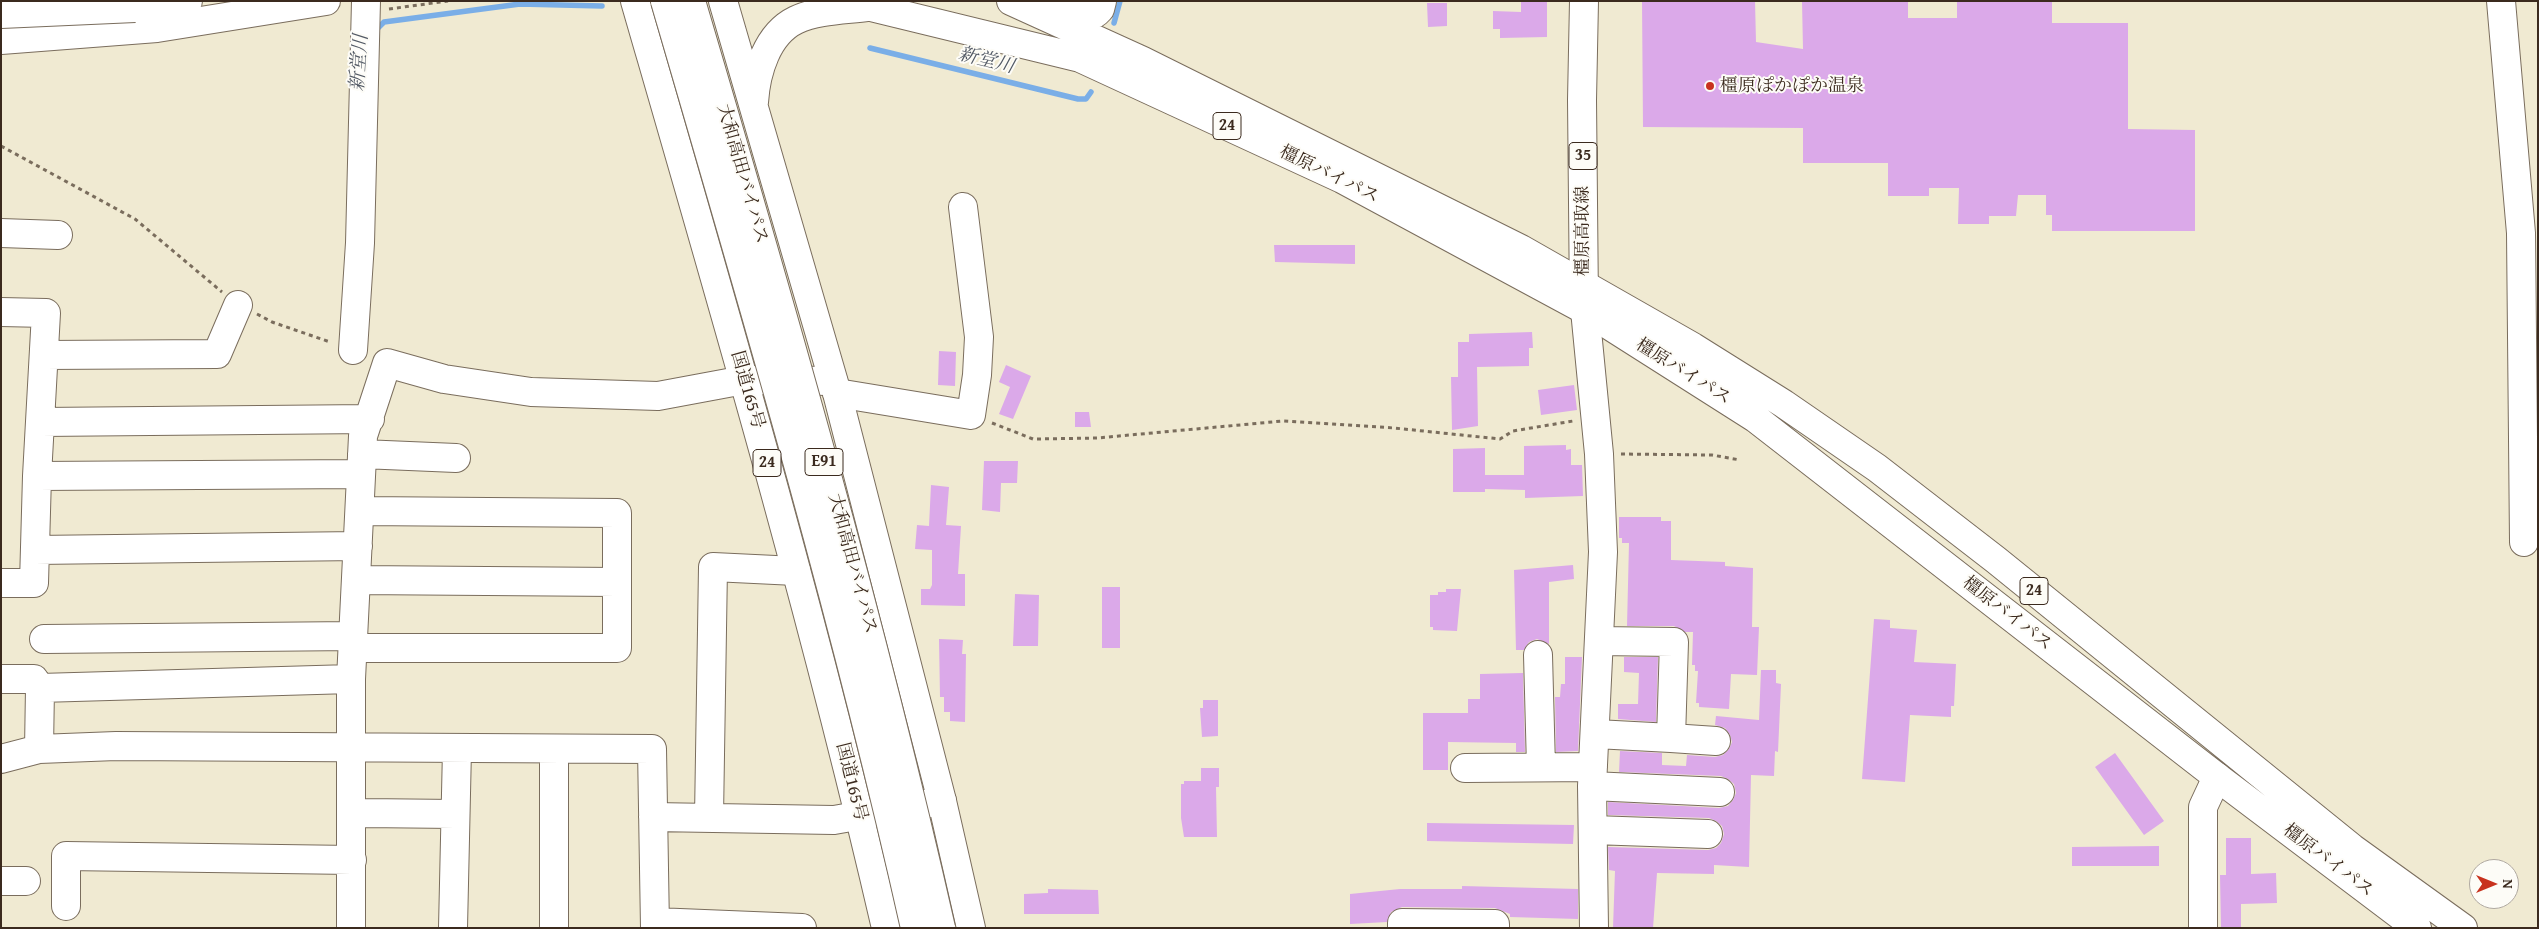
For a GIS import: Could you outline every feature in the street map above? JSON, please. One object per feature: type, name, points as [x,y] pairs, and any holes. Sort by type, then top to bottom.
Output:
[{"type":"main road","points":[[45,1],[47,38]]},
{"type":"main road","points":[[1,14],[135,8],[188,1]]},
{"type":"main road","points":[[1,40],[47,38],[157,28],[326,1]]},
{"type":"main road","name":"国道165号","points":[[635,1],[744,380],[797,575],[860,816],[886,928]]},
{"type":"main road","name":"大和高田バイパス","points":[[665,1],[823,553],[860,694],[915,928]]},
{"type":"main road","name":"大和高田バイパス","points":[[691,1],[767,257],[847,544],[885,686],[941,928]]},
{"type":"main road","points":[[723,1],[835,387],[887,582],[942,801],[971,928]]},
{"type":"main road","points":[[1020,4],[1090,15],[1100,8],[1102,1]]},
{"type":"main road","name":"橿原高取線","points":[[1584,1],[1584,297],[1599,454],[1603,552],[1593,777],[1594,928]]},
{"type":"main road","points":[[2501,1],[2521,233],[2524,542]]},
{"type":"main road","points":[[754,108],[758,74],[776,36],[796,20],[858,4]]},
{"type":"main road","name":"橿原バイパス","points":[[858,4],[1080,58],[1342,179],[1584,297],[1693,347],[1784,404],[1877,468],[1996,560],[2352,848],[2462,928]]},
{"type":"main road","name":"橿原バイパス","points":[[1020,4],[1143,61],[1366,170],[1521,249],[1584,297],[1755,418],[2216,777],[2417,928]]},
{"type":"main road","points":[[353,350],[360,242],[366,5]]},
{"type":"main road","points":[[352,928],[351,679],[363,436],[387,363],[444,379],[531,392],[658,396],[744,380],[835,387],[971,415],[977,375],[979,337],[963,207]]},
{"type":"main road","points":[[1,233],[58,235]]},
{"type":"main road","points":[[44,355],[217,354],[238,305]]},
{"type":"main road","points":[[1,312],[46,313],[37,476],[34,583],[1,582]]},
{"type":"main road","points":[[41,422],[370,419]]},
{"type":"main road","points":[[37,476],[362,464],[456,458]]},
{"type":"main road","points":[[44,640],[353,642],[617,648],[617,513],[360,511]]},
{"type":"main road","points":[[35,550],[358,546]]},
{"type":"main road","points":[[709,817],[713,567],[887,582]]},
{"type":"main road","points":[[356,580],[617,582]]},
{"type":"main road","points":[[1599,641],[1674,642],[1671,738]]},
{"type":"main road","points":[[1538,655],[1541,767]]},
{"type":"main road","points":[[1,679],[34,679],[40,688],[40,749]]},
{"type":"main road","points":[[40,688],[351,679]]},
{"type":"main road","points":[[1596,734],[1716,741]]},
{"type":"main road","points":[[1,759],[40,749],[116,746],[652,749],[655,925],[802,928]]},
{"type":"main road","points":[[453,928],[456,749]]},
{"type":"main road","points":[[554,749],[554,928]]},
{"type":"main road","points":[[1464,768],[1541,767],[1593,777],[1720,792]]},
{"type":"main road","points":[[2202,928],[2203,806],[2216,777]]},
{"type":"main road","points":[[653,818],[709,817],[834,820],[942,801]]},
{"type":"main road","points":[[364,813],[455,814]]},
{"type":"main road","points":[[1593,830],[1708,834]]},
{"type":"main road","points":[[66,906],[66,856],[352,860]]},
{"type":"main road","points":[[1402,928],[1402,923],[1495,924],[1495,928]]},
{"type":"path","points":[[366,5],[386,10],[448,1]]},
{"type":"path","points":[[1,146],[134,219],[238,305],[272,322],[353,350]]},
{"type":"path","points":[[971,415],[1033,438],[1097,438],[1282,421],[1394,428],[1500,439],[1513,431],[1596,418]]},
{"type":"path","points":[[1599,454],[1712,455],[1740,460]]},
{"type":"building","points":[[1521,1],[1547,1],[1547,37],[1500,38],[1500,29],[1493,29],[1493,11],[1521,12]]},
{"type":"building","points":[[1642,1],[1755,1],[1756,42],[1803,49],[1802,1],[1908,1],[1908,18],[1957,18],[1957,1],[2052,1],[2052,23],[2128,23],[2128,129],[2195,130],[2195,231],[2052,231],[2052,215],[2046,215],[2046,195],[2018,195],[2016,216],[1989,216],[1989,224],[1958,224],[1959,188],[1929,188],[1929,196],[1888,196],[1888,163],[1803,163],[1803,128],[1643,127]]},
{"type":"building","points":[[1427,3],[1447,3],[1447,26],[1428,27]]},
{"type":"building","points":[[1274,245],[1355,245],[1355,264],[1275,262]]},
{"type":"building","points":[[1532,332],[1533,348],[1529,348],[1529,366],[1477,367],[1478,426],[1452,430],[1451,377],[1458,377],[1458,342],[1469,342],[1469,334]]},
{"type":"building","points":[[939,351],[956,352],[955,386],[938,385]]},
{"type":"building","points":[[1006,365],[1031,376],[1013,419],[999,414],[1010,387],[999,382]]},
{"type":"building","points":[[1574,385],[1577,410],[1541,415],[1538,390]]},
{"type":"building","points":[[1075,412],[1089,412],[1091,427],[1075,427]]},
{"type":"building","points":[[1566,445],[1566,450],[1571,449],[1571,465],[1582,465],[1583,496],[1525,498],[1525,490],[1485,489],[1485,492],[1453,492],[1453,449],[1485,448],[1485,475],[1524,475],[1524,446]]},
{"type":"building","points":[[984,461],[1018,461],[1017,483],[1001,483],[1000,512],[982,510]]},
{"type":"building","points":[[931,485],[949,487],[946,525],[961,526],[958,574],[965,574],[965,606],[921,605],[921,589],[930,589],[932,585],[932,550],[915,549],[917,525],[929,526]]},
{"type":"building","points":[[1619,517],[1661,517],[1661,521],[1671,521],[1671,560],[1725,562],[1725,566],[1753,568],[1752,627],[1759,627],[1757,675],[1731,674],[1729,709],[1699,707],[1699,703],[1696,703],[1698,671],[1695,671],[1695,665],[1692,665],[1693,632],[1685,632],[1674,626],[1627,626],[1629,543],[1622,543],[1622,538],[1619,538]]},
{"type":"building","points":[[1573,565],[1574,579],[1549,582],[1549,644],[1537,639],[1529,642],[1524,650],[1516,650],[1514,570]]},
{"type":"building","points":[[1102,587],[1120,587],[1120,648],[1102,648]]},
{"type":"building","points":[[1446,589],[1461,589],[1457,631],[1433,630],[1433,627],[1430,627],[1430,595],[1446,592]]},
{"type":"building","points":[[1015,594],[1039,595],[1038,646],[1013,646]]},
{"type":"building","points":[[1874,619],[1890,620],[1890,628],[1917,630],[1914,662],[1956,664],[1954,706],[1951,706],[1951,717],[1910,715],[1905,782],[1862,779]]},
{"type":"building","points":[[939,639],[963,640],[962,654],[966,654],[965,722],[950,721],[950,712],[944,712],[944,697],[940,697]]},
{"type":"building","points":[[1565,657],[1582,657],[1578,751],[1556,752],[1555,697],[1560,697],[1561,684],[1565,684]]},
{"type":"building","points":[[1624,657],[1658,657],[1656,722],[1618,719],[1618,704],[1638,704],[1639,673],[1624,672]]},
{"type":"building","points":[[1761,670],[1776,670],[1776,683],[1781,684],[1778,752],[1775,751],[1774,776],[1751,775],[1749,867],[1714,865],[1714,874],[1657,873],[1653,928],[1613,928],[1615,871],[1609,870],[1608,847],[1708,850],[1716,848],[1721,843],[1724,834],[1722,826],[1709,818],[1608,815],[1608,802],[1719,808],[1728,806],[1736,793],[1734,784],[1721,776],[1619,772],[1620,751],[1662,753],[1662,765],[1686,766],[1687,755],[1715,757],[1723,755],[1729,749],[1732,742],[1725,728],[1715,725],[1716,716],[1759,720]]},
{"type":"building","points":[[1523,673],[1525,752],[1516,752],[1516,743],[1448,742],[1448,770],[1423,770],[1423,713],[1468,713],[1468,699],[1480,699],[1480,674]]},
{"type":"building","points":[[1203,700],[1218,700],[1218,736],[1202,737],[1200,708],[1203,708]]},
{"type":"building","points":[[2115,753],[2164,821],[2144,835],[2095,767]]},
{"type":"building","points":[[1201,768],[1219,768],[1219,787],[1216,787],[1217,837],[1184,837],[1181,818],[1181,784],[1184,784],[1184,781],[1201,781]]},
{"type":"building","points":[[1427,823],[1574,825],[1573,844],[1427,841]]},
{"type":"building","points":[[2226,838],[2251,838],[2251,874],[2276,873],[2277,903],[2241,904],[2241,928],[2221,928],[2220,875],[2226,875]]},
{"type":"building","points":[[2159,846],[2159,866],[2072,866],[2072,847]]},
{"type":"building","points":[[1462,886],[1578,889],[1578,919],[1510,917],[1510,914],[1495,908],[1402,907],[1391,912],[1387,922],[1350,924],[1350,894],[1400,889],[1462,889]]},
{"type":"building","points":[[1048,889],[1098,890],[1099,914],[1024,914],[1024,894],[1048,893]]},
{"type":"waterway","name":"新堂川","points":[[1114,23],[1120,1]]},
{"type":"waterway","name":"新堂川","points":[[375,31],[384,22],[520,4],[602,6]]},
{"type":"waterway","name":"新堂川","points":[[870,48],[1078,99],[1086,99],[1091,92]]},
{"type":"place","name":"橿原ぽかぽか温泉","points":[[1710,86]]}]
